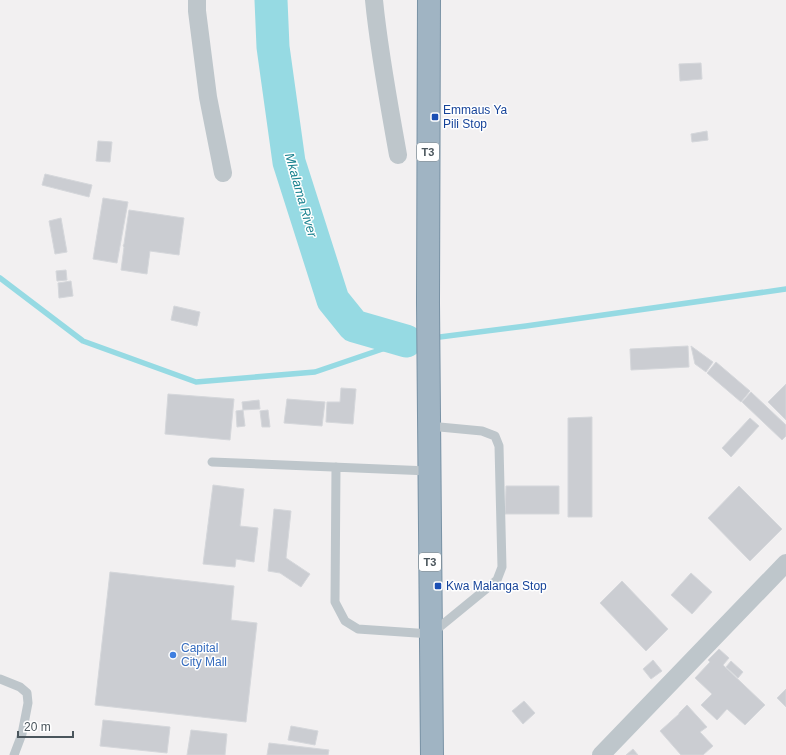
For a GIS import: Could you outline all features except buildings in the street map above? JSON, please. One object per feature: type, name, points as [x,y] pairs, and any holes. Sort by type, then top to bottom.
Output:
[{"type":"highway","name":"T3","points":[[429,0],[428,370],[432,755]]},
{"type":"street","points":[[197,0],[197,11],[208,97],[223,173]]},
{"type":"street","points":[[374,0],[379,43],[398,155]]},
{"type":"street","points":[[601,755],[786,563]]},
{"type":"lane","points":[[336,467],[335,602],[345,621],[358,629],[431,634],[497,580],[502,567],[499,446],[494,436],[482,431],[429,426]]},
{"type":"lane","points":[[212,462],[429,471]]},
{"type":"lane","points":[[0,679],[20,686],[27,693],[28,702],[22,734],[14,755]]},
{"type":"waterway","name":"Mkalama River","points":[[271,0],[273,47],[289,162],[333,300],[354,326],[406,341]]},
{"type":"waterway","points":[[0,278],[83,341],[196,382],[315,372],[406,341],[423,339]]},
{"type":"waterway","points":[[432,338],[786,289]]},
{"type":"place","name":"Emmaus Ya Pili Stop","points":[[435,117]]},
{"type":"place","name":"Kwa Malanga Stop","points":[[438,586]]},
{"type":"place","name":"Capital City Mall","points":[[173,655]]}]
